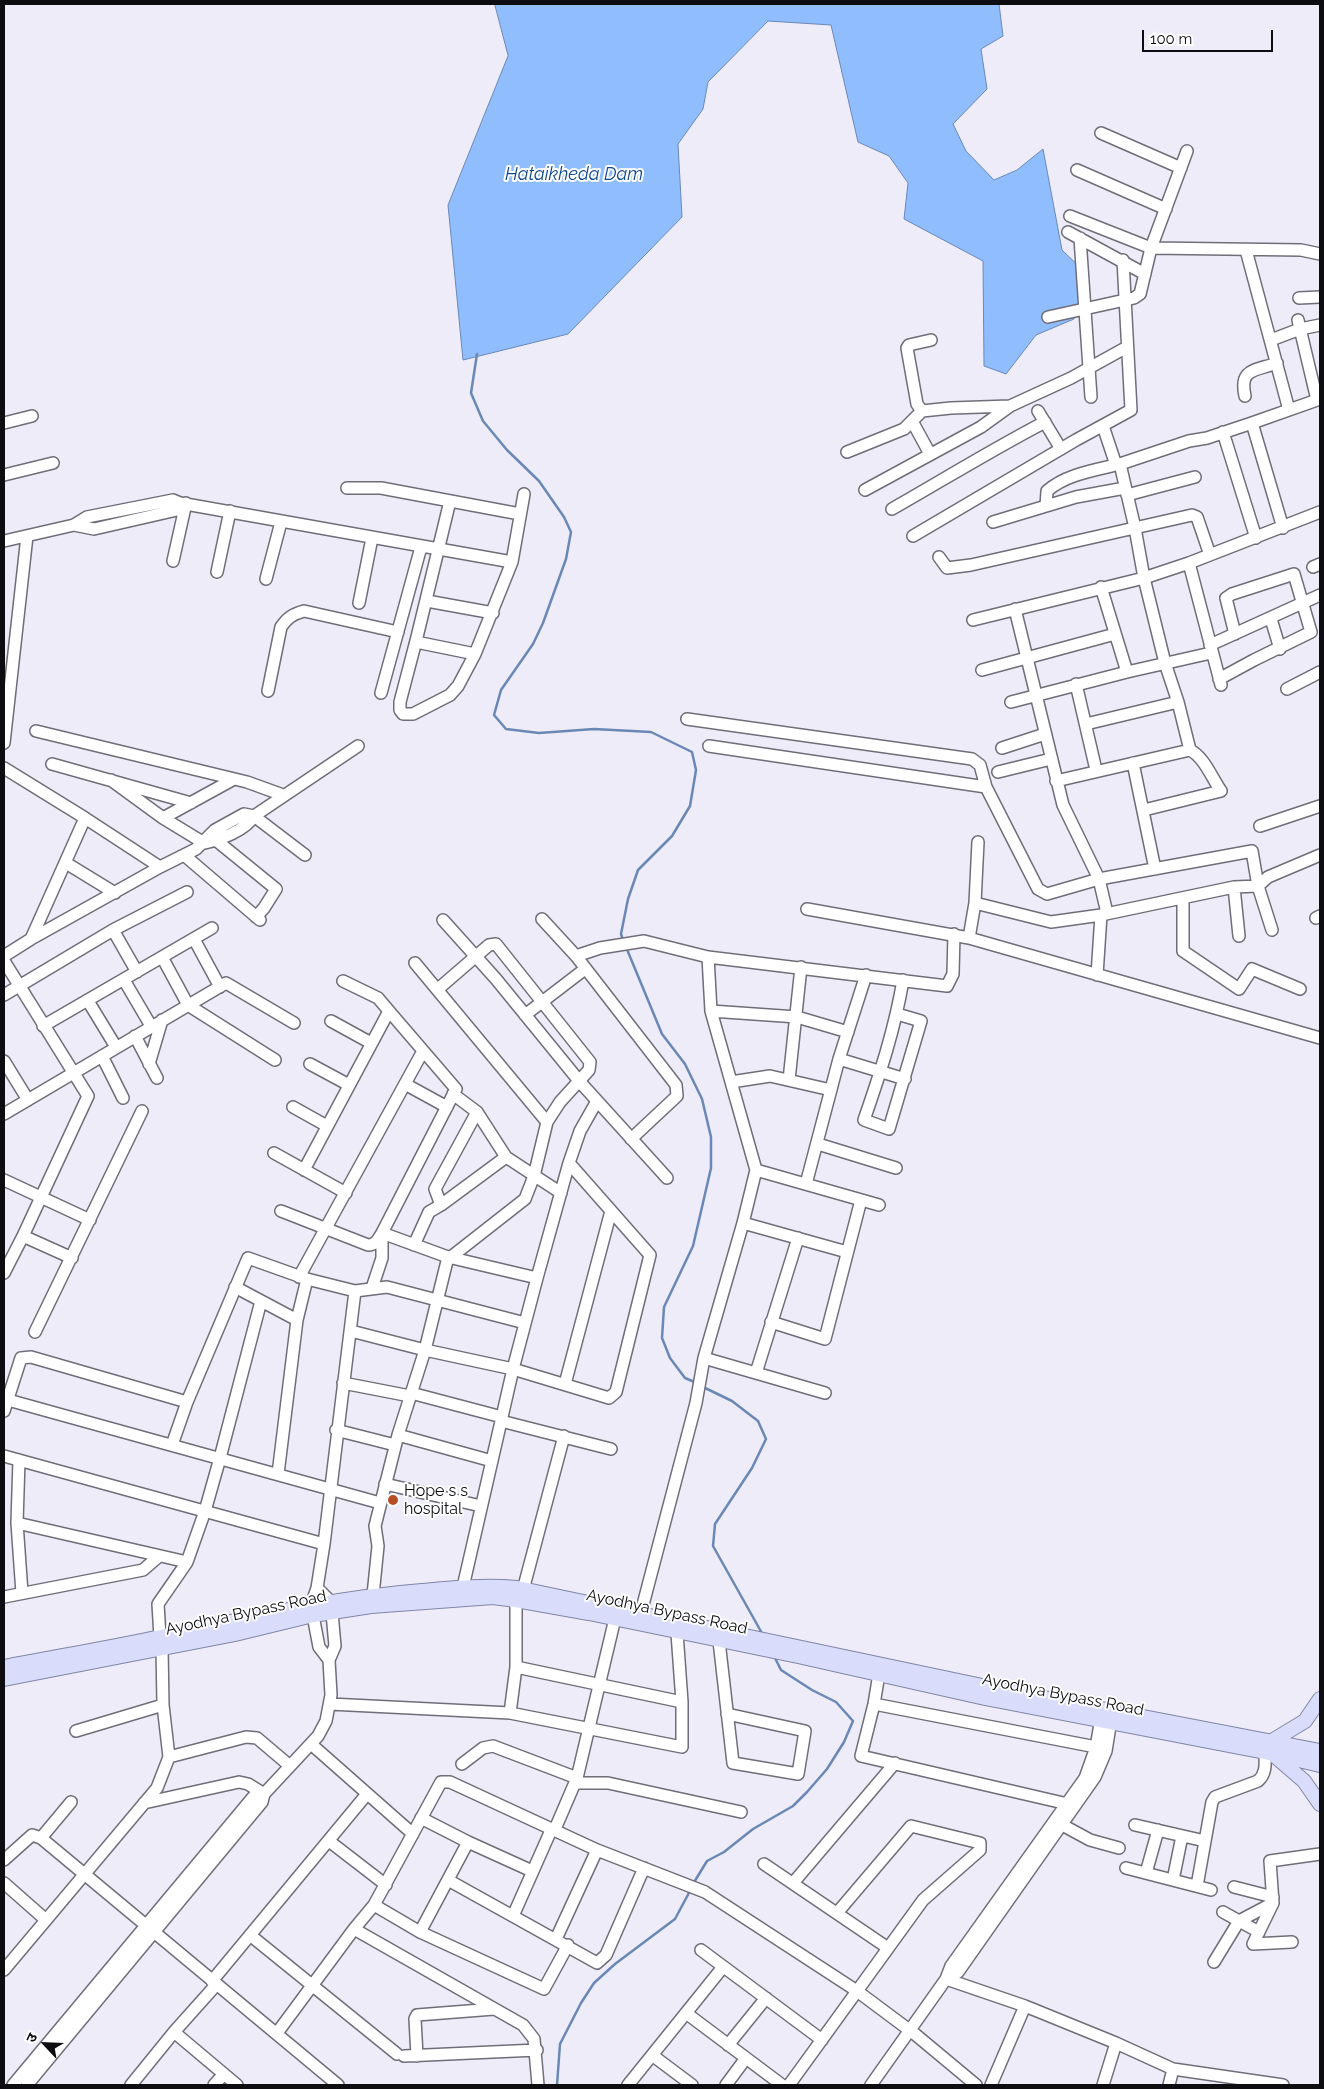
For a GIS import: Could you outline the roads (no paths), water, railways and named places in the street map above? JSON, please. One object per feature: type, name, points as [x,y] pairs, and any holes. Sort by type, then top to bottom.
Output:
[{"type":"main road","name":"Ayodhya Bypass Road","points":[[4,1679],[161,1643],[233,1620],[332,1607],[371,1606],[464,1593],[493,1586],[520,1595],[1269,1749],[1320,1765]]},
{"type":"main road","name":"Ayodhya Bypass Road","points":[[332,1607],[372,1595],[464,1593]]},
{"type":"main road","name":"Ayodhya Bypass Road","points":[[639,1619],[677,1632],[718,1641],[739,1640]]},
{"type":"main road","name":"Ayodhya Bypass Road","points":[[4,1667],[161,1643]]},
{"type":"main road","name":"Ayodhya Bypass Road","points":[[797,1651],[878,1674],[985,1698],[1107,1715]]},
{"type":"main road","points":[[1320,1699],[1305,1721],[1269,1749],[1304,1781],[1320,1804]]},
{"type":"main road","name":"Ayodhya Bypass Road","points":[[1269,1749],[1320,1751]]},
{"type":"street","points":[[1101,133],[1181,168]]},
{"type":"street","points":[[1048,317],[1134,298],[1140,294],[1151,248],[1187,151]]},
{"type":"street","points":[[1077,170],[1166,209]]},
{"type":"street","points":[[1070,216],[1151,248],[1301,250],[1320,254]]},
{"type":"street","points":[[1068,232],[1123,260],[1145,274]]},
{"type":"street","points":[[1080,238],[1091,397]]},
{"type":"street","points":[[1246,250],[1289,410]]},
{"type":"street","points":[[913,536],[1131,410],[1126,347],[1123,260]]},
{"type":"street","points":[[1299,298],[1320,296]]},
{"type":"street","points":[[1271,340],[1299,324],[1320,325]]},
{"type":"street","points":[[1046,506],[1047,491],[1056,485],[1093,470],[1118,465],[1319,400],[1299,324]]},
{"type":"street","points":[[922,411],[917,404],[907,348],[909,345],[931,340]]},
{"type":"street","points":[[865,490],[981,427],[1010,406],[1126,347]]},
{"type":"street","points":[[1245,396],[1242,382],[1244,377],[1248,373],[1277,363]]},
{"type":"street","points":[[847,452],[904,429],[922,411],[1010,406]]},
{"type":"street","points":[[1038,411],[1061,449]]},
{"type":"street","points":[[4,423],[32,416]]},
{"type":"street","points":[[912,421],[930,454]]},
{"type":"street","points":[[892,509],[959,472],[996,447],[1046,422]]},
{"type":"street","points":[[1252,423],[1283,528]]},
{"type":"street","points":[[1103,426],[1126,492],[1144,578],[1165,663],[1178,702],[1190,750]]},
{"type":"street","points":[[1222,432],[1256,538]]},
{"type":"street","points":[[4,476],[53,464]]},
{"type":"street","points":[[993,522],[1076,497],[1126,492],[1195,477]]},
{"type":"street","points":[[346,488],[381,488],[520,514]]},
{"type":"street","points":[[450,501],[427,600],[400,702],[400,710],[407,716],[450,695],[458,686],[475,654],[512,562],[524,494]]},
{"type":"street","points":[[74,526],[87,517],[173,500],[281,522],[512,562]]},
{"type":"street","points":[[4,541],[74,526],[94,529],[177,510],[183,503]]},
{"type":"street","points":[[173,561],[183,503]]},
{"type":"street","points":[[131,508],[133,520]]},
{"type":"street","points":[[217,572],[230,511]]},
{"type":"street","points":[[974,620],[1101,587],[1144,578],[1189,564],[1320,512]]},
{"type":"street","points":[[939,557],[947,568],[970,565],[1192,515],[1197,516],[1210,555]]},
{"type":"street","points":[[266,579],[281,522]]},
{"type":"street","points":[[4,743],[8,656],[26,536]]},
{"type":"street","points":[[359,603],[372,538]]},
{"type":"street","points":[[381,693],[421,547]]},
{"type":"street","points":[[1189,564],[1220,683],[1254,660],[1280,649],[1311,632],[1294,574],[1232,594],[1226,598],[1235,634]]},
{"type":"street","points":[[1101,587],[1127,672]]},
{"type":"street","points":[[1011,702],[1035,694],[1165,663],[1210,649],[1235,634],[1320,595]]},
{"type":"street","points":[[427,600],[493,613]]},
{"type":"street","points":[[1015,609],[1028,658],[1050,759],[1063,805],[1099,879],[1104,914],[1097,974]]},
{"type":"street","points":[[268,691],[281,627],[285,620],[294,613],[304,611],[398,632]]},
{"type":"street","points":[[1271,618],[1280,649]]},
{"type":"street","points":[[982,670],[1115,634]]},
{"type":"street","points":[[416,642],[475,654]]},
{"type":"street","points":[[1286,689],[1320,672]]},
{"type":"street","points":[[1076,684],[1096,770]]},
{"type":"street","points":[[1086,724],[1178,702]]},
{"type":"street","points":[[687,718],[972,759],[980,765],[986,787],[1038,889],[1047,894],[1099,879],[1252,851],[1258,886],[1272,930]]},
{"type":"street","points":[[36,731],[234,779],[283,795]]},
{"type":"street","points":[[1002,748],[1045,734]]},
{"type":"street","points":[[112,780],[163,818],[204,843],[217,841],[250,822],[254,816],[283,795],[358,746]]},
{"type":"street","points":[[709,746],[986,787]]},
{"type":"street","points":[[1056,780],[1190,750],[1201,760],[1221,791],[1144,810]]},
{"type":"street","points":[[998,772],[1050,759]]},
{"type":"street","points":[[1133,763],[1155,869]]},
{"type":"street","points":[[52,764],[191,803]]},
{"type":"street","points":[[4,768],[160,867]]},
{"type":"street","points":[[163,818],[234,779]]},
{"type":"street","points":[[1260,826],[1320,806]]},
{"type":"street","points":[[4,956],[31,939],[184,855],[204,843],[215,830],[244,814],[254,816],[305,855]]},
{"type":"street","points":[[31,939],[85,818]]},
{"type":"street","points":[[184,855],[258,919],[276,889],[217,841]]},
{"type":"street","points":[[969,938],[975,903],[978,842]]},
{"type":"street","points":[[975,903],[1051,922],[1104,914],[1234,887],[1258,886],[1268,877],[1320,855]]},
{"type":"street","points":[[66,863],[115,892]]},
{"type":"street","points":[[1234,887],[1239,936]]},
{"type":"street","points":[[4,994],[113,930],[187,892]]},
{"type":"street","points":[[1183,898],[1183,952],[1239,990],[1252,969],[1300,989]]},
{"type":"street","points":[[807,909],[954,934],[1320,1038]]},
{"type":"street","points":[[542,919],[576,956],[676,1085],[678,1090],[677,1096],[631,1139]]},
{"type":"street","points":[[443,920],[496,978],[580,1082],[667,1178]]},
{"type":"street","points":[[43,1026],[212,928]]},
{"type":"street","points":[[113,930],[137,972]]},
{"type":"street","points":[[576,956],[600,948],[644,941],[708,957],[947,986],[953,974],[954,934]]},
{"type":"street","points":[[194,939],[220,987]]},
{"type":"street","points":[[372,1595],[378,1546],[375,1526],[380,1503],[396,1440],[425,1350],[436,1301],[450,1257],[525,1199],[534,1176],[548,1122],[560,1102],[590,1070],[590,1062],[496,944],[489,945],[438,989]]},
{"type":"street","points":[[639,1619],[696,1403],[702,1378],[704,1358],[744,1223],[756,1170],[711,1011],[708,957]]},
{"type":"street","points":[[162,958],[188,1005],[275,1060]]},
{"type":"street","points":[[4,962],[88,1096],[4,1273]]},
{"type":"street","points":[[415,963],[548,1122]]},
{"type":"street","points":[[496,978],[514,966]]},
{"type":"street","points":[[790,1080],[801,967]]},
{"type":"street","points":[[525,1015],[585,969]]},
{"type":"street","points":[[806,1184],[839,1059],[866,975]]},
{"type":"street","points":[[124,980],[151,1026]]},
{"type":"street","points":[[897,1014],[921,1021],[889,1130],[864,1120],[881,1073],[897,1014],[903,980]]},
{"type":"street","points":[[281,1211],[368,1245],[376,1243],[382,1237],[456,1089],[378,998],[342,981]]},
{"type":"street","points":[[4,1114],[226,983],[294,1023]]},
{"type":"street","points":[[88,1000],[116,1047]]},
{"type":"street","points":[[304,1170],[388,1011]]},
{"type":"street","points":[[711,1011],[797,1017],[848,1032]]},
{"type":"street","points":[[149,1064],[162,1020]]},
{"type":"street","points":[[332,1021],[372,1043]]},
{"type":"street","points":[[135,1036],[157,1078]]},
{"type":"street","points":[[278,1474],[303,1278],[326,1228],[423,1051]]},
{"type":"street","points":[[102,1056],[123,1098]]},
{"type":"street","points":[[839,1059],[905,1080]]},
{"type":"street","points":[[4,1061],[28,1100]]},
{"type":"street","points":[[310,1064],[349,1085]]},
{"type":"street","points":[[731,1082],[770,1076],[831,1090]]},
{"type":"street","points":[[405,1084],[446,1106]]},
{"type":"street","points":[[453,1094],[477,1112],[506,1157],[561,1192]]},
{"type":"street","points":[[464,1593],[501,1419],[537,1278],[569,1163],[580,1131],[597,1101]]},
{"type":"street","points":[[293,1107],[327,1126]]},
{"type":"street","points":[[36,1332],[142,1111]]},
{"type":"street","points":[[441,1205],[435,1189],[477,1112]]},
{"type":"street","points":[[818,1144],[896,1168]]},
{"type":"street","points":[[274,1153],[346,1193]]},
{"type":"street","points":[[414,1245],[429,1212],[506,1157]]},
{"type":"street","points":[[351,1331],[425,1350],[513,1369],[610,1398],[616,1392],[650,1255],[569,1163]]},
{"type":"street","points":[[756,1170],[879,1205]]},
{"type":"street","points":[[4,1180],[90,1220]]},
{"type":"street","points":[[771,1322],[825,1339],[861,1200]]},
{"type":"street","points":[[565,1384],[611,1211]]},
{"type":"street","points":[[744,1223],[847,1252]]},
{"type":"street","points":[[23,1236],[72,1258]]},
{"type":"street","points":[[382,1237],[395,1238],[450,1257],[537,1278]]},
{"type":"street","points":[[372,1288],[382,1258],[382,1237]]},
{"type":"street","points":[[756,1373],[798,1238]]},
{"type":"street","points":[[172,1445],[187,1402],[248,1258],[303,1278],[354,1291],[387,1287],[525,1323]]},
{"type":"street","points":[[236,1287],[297,1320]]},
{"type":"street","points":[[329,1660],[319,1646],[312,1610],[324,1544],[336,1430],[351,1331],[354,1291]]},
{"type":"street","points":[[4,1970],[157,1788],[169,1757],[163,1705],[158,1604],[187,1562],[205,1511],[260,1301]]},
{"type":"street","points":[[4,1411],[21,1358],[31,1357],[187,1402]]},
{"type":"street","points":[[704,1358],[824,1393]]},
{"type":"street","points":[[343,1383],[411,1394],[612,1449]]},
{"type":"street","points":[[8,1400],[380,1503]]},
{"type":"street","points":[[336,1430],[396,1440],[492,1461]]},
{"type":"street","points":[[510,1713],[516,1667],[520,1595],[564,1436]]},
{"type":"street","points":[[4,1456],[324,1544]]},
{"type":"street","points":[[19,1460],[17,1523],[22,1593]]},
{"type":"street","points":[[385,1484],[481,1506]]},
{"type":"street","points":[[17,1523],[158,1557],[187,1562]]},
{"type":"street","points":[[4,1597],[143,1570],[158,1557]]},
{"type":"street","points":[[13,2085],[262,1802],[264,1794],[311,1744],[323,1728],[330,1704],[329,1660],[335,1646],[332,1607],[317,1588]]},
{"type":"street","points":[[513,1916],[576,1781],[590,1729],[616,1614]]},
{"type":"street","points":[[330,1704],[510,1713],[682,1747],[682,1702],[677,1632]]},
{"type":"street","points":[[718,1641],[733,1763],[798,1774],[805,1731],[727,1714]]},
{"type":"street","points":[[516,1667],[682,1702]]},
{"type":"street","points":[[878,1674],[874,1704],[861,1756],[1070,1804]]},
{"type":"street","points":[[874,1704],[1101,1749]]},
{"type":"street","points":[[76,1731],[163,1705]]},
{"type":"street","points":[[871,2085],[946,1979],[951,1966],[1070,1804],[1101,1749],[1107,1715]]},
{"type":"street","points":[[169,1757],[246,1737],[257,1738],[290,1766]]},
{"type":"street","points":[[311,1744],[413,1834]]},
{"type":"street","points":[[462,1764],[483,1748],[494,1746],[576,1781],[608,1783],[740,1812]]},
{"type":"street","points":[[1197,1886],[1212,1802],[1215,1797],[1258,1781],[1263,1777],[1269,1749]]},
{"type":"street","points":[[794,1883],[895,1763]]},
{"type":"street","points":[[144,1803],[239,1782],[248,1784],[264,1794]]},
{"type":"street","points":[[277,2033],[374,1905],[441,1782],[450,1782],[597,1850],[679,1880],[705,1892],[857,1991],[910,2030],[962,2076],[976,2085]]},
{"type":"street","points":[[130,2085],[366,1794]]},
{"type":"street","points":[[41,1838],[71,1802]]},
{"type":"street","points":[[421,1818],[532,1872]]},
{"type":"street","points":[[1058,1822],[1090,1840],[1119,1848]]},
{"type":"street","points":[[1135,1824],[1205,1841]]},
{"type":"street","points":[[789,2085],[923,1900],[980,1850],[980,1843],[911,1826],[837,1913]]},
{"type":"street","points":[[1146,1873],[1158,1830]]},
{"type":"street","points":[[5,1856],[32,1835],[41,1838],[338,2085]]},
{"type":"street","points":[[1173,1880],[1182,1836]]},
{"type":"street","points":[[329,1841],[386,1885]]},
{"type":"street","points":[[420,1932],[468,1842]]},
{"type":"street","points":[[556,1939],[597,1850]]},
{"type":"street","points":[[1292,1942],[1253,1944],[1273,1900],[1270,1861],[1320,1854]]},
{"type":"street","points":[[764,1864],[888,1948]]},
{"type":"street","points":[[448,1880],[568,1945],[597,1963],[606,1955],[644,1868]]},
{"type":"street","points":[[1126,1868],[1211,1890]]},
{"type":"street","points":[[4,1883],[46,1920]]},
{"type":"street","points":[[1234,1887],[1273,1900]]},
{"type":"street","points":[[1214,1962],[1239,1921],[1273,1900]]},
{"type":"street","points":[[374,1905],[420,1932],[544,1989],[568,1945]]},
{"type":"street","points":[[1223,1912],[1259,1932]]},
{"type":"street","points":[[354,1929],[523,2024],[534,2039],[537,2050],[538,2085]]},
{"type":"street","points":[[28,2085],[150,1930]]},
{"type":"street","points":[[250,1935],[400,2055],[417,2056],[537,2050]]},
{"type":"street","points":[[701,1950],[822,2040]]},
{"type":"street","points":[[628,2085],[723,1967]]},
{"type":"street","points":[[946,1979],[1025,2006],[1116,2043],[1173,2069],[1283,2085]]},
{"type":"street","points":[[728,2045],[766,1998]]},
{"type":"street","points":[[991,2085],[1025,2006]]},
{"type":"street","points":[[417,2056],[415,2019],[417,2015],[494,2009]]},
{"type":"street","points":[[686,2013],[782,2085]]},
{"type":"street","points":[[174,2032],[237,2085]]},
{"type":"street","points":[[1103,2085],[1116,2043]]},
{"type":"street","points":[[652,2055],[692,2085]]},
{"type":"street","points":[[726,2085],[746,2058]]},
{"type":"street","points":[[1169,2085],[1173,2069]]},
{"type":"street","points":[[214,2085],[224,2074]]},
{"type":"street","points":[[955,2085],[962,2076]]},
{"type":"water","name":"Hataikheda Dam","points":[[495,4],[999,4],[1003,36],[981,49],[987,89],[953,124],[966,151],[994,180],[1017,170],[1043,149],[1062,250],[1087,274],[1088,287],[1074,319],[1036,335],[1006,374],[984,366],[983,261],[904,219],[908,183],[889,156],[858,142],[831,25],[768,21],[708,82],[703,109],[678,144],[682,217],[568,334],[463,360],[448,205],[508,56]]},
{"type":"waterway","points":[[477,354],[471,393],[483,421],[507,450],[539,481],[564,517],[571,532],[566,559],[543,623],[533,644],[501,690],[494,715],[506,729],[539,733],[594,729],[651,732],[692,752],[696,770],[690,806],[672,836],[638,870],[628,899],[621,934],[623,940]]},
{"type":"waterway","points":[[626,947],[662,1034],[685,1064],[702,1099],[711,1137],[711,1168],[693,1246],[664,1307],[662,1338],[670,1358],[685,1378],[697,1383]]},
{"type":"waterway","points":[[701,1386],[732,1401],[758,1421],[766,1439],[752,1468],[715,1524],[713,1546],[763,1635]]},
{"type":"waterway","points":[[693,1884],[707,1861],[724,1852],[753,1829],[793,1806],[807,1792],[827,1769],[844,1742],[853,1721],[836,1702],[812,1690],[781,1670],[774,1656]]},
{"type":"waterway","points":[[557,2085],[560,2044],[581,2003],[594,1983],[615,1964],[675,1919],[691,1889]]},
{"type":"place","name":"Hope s s hospital","points":[[393,1500]]}]
